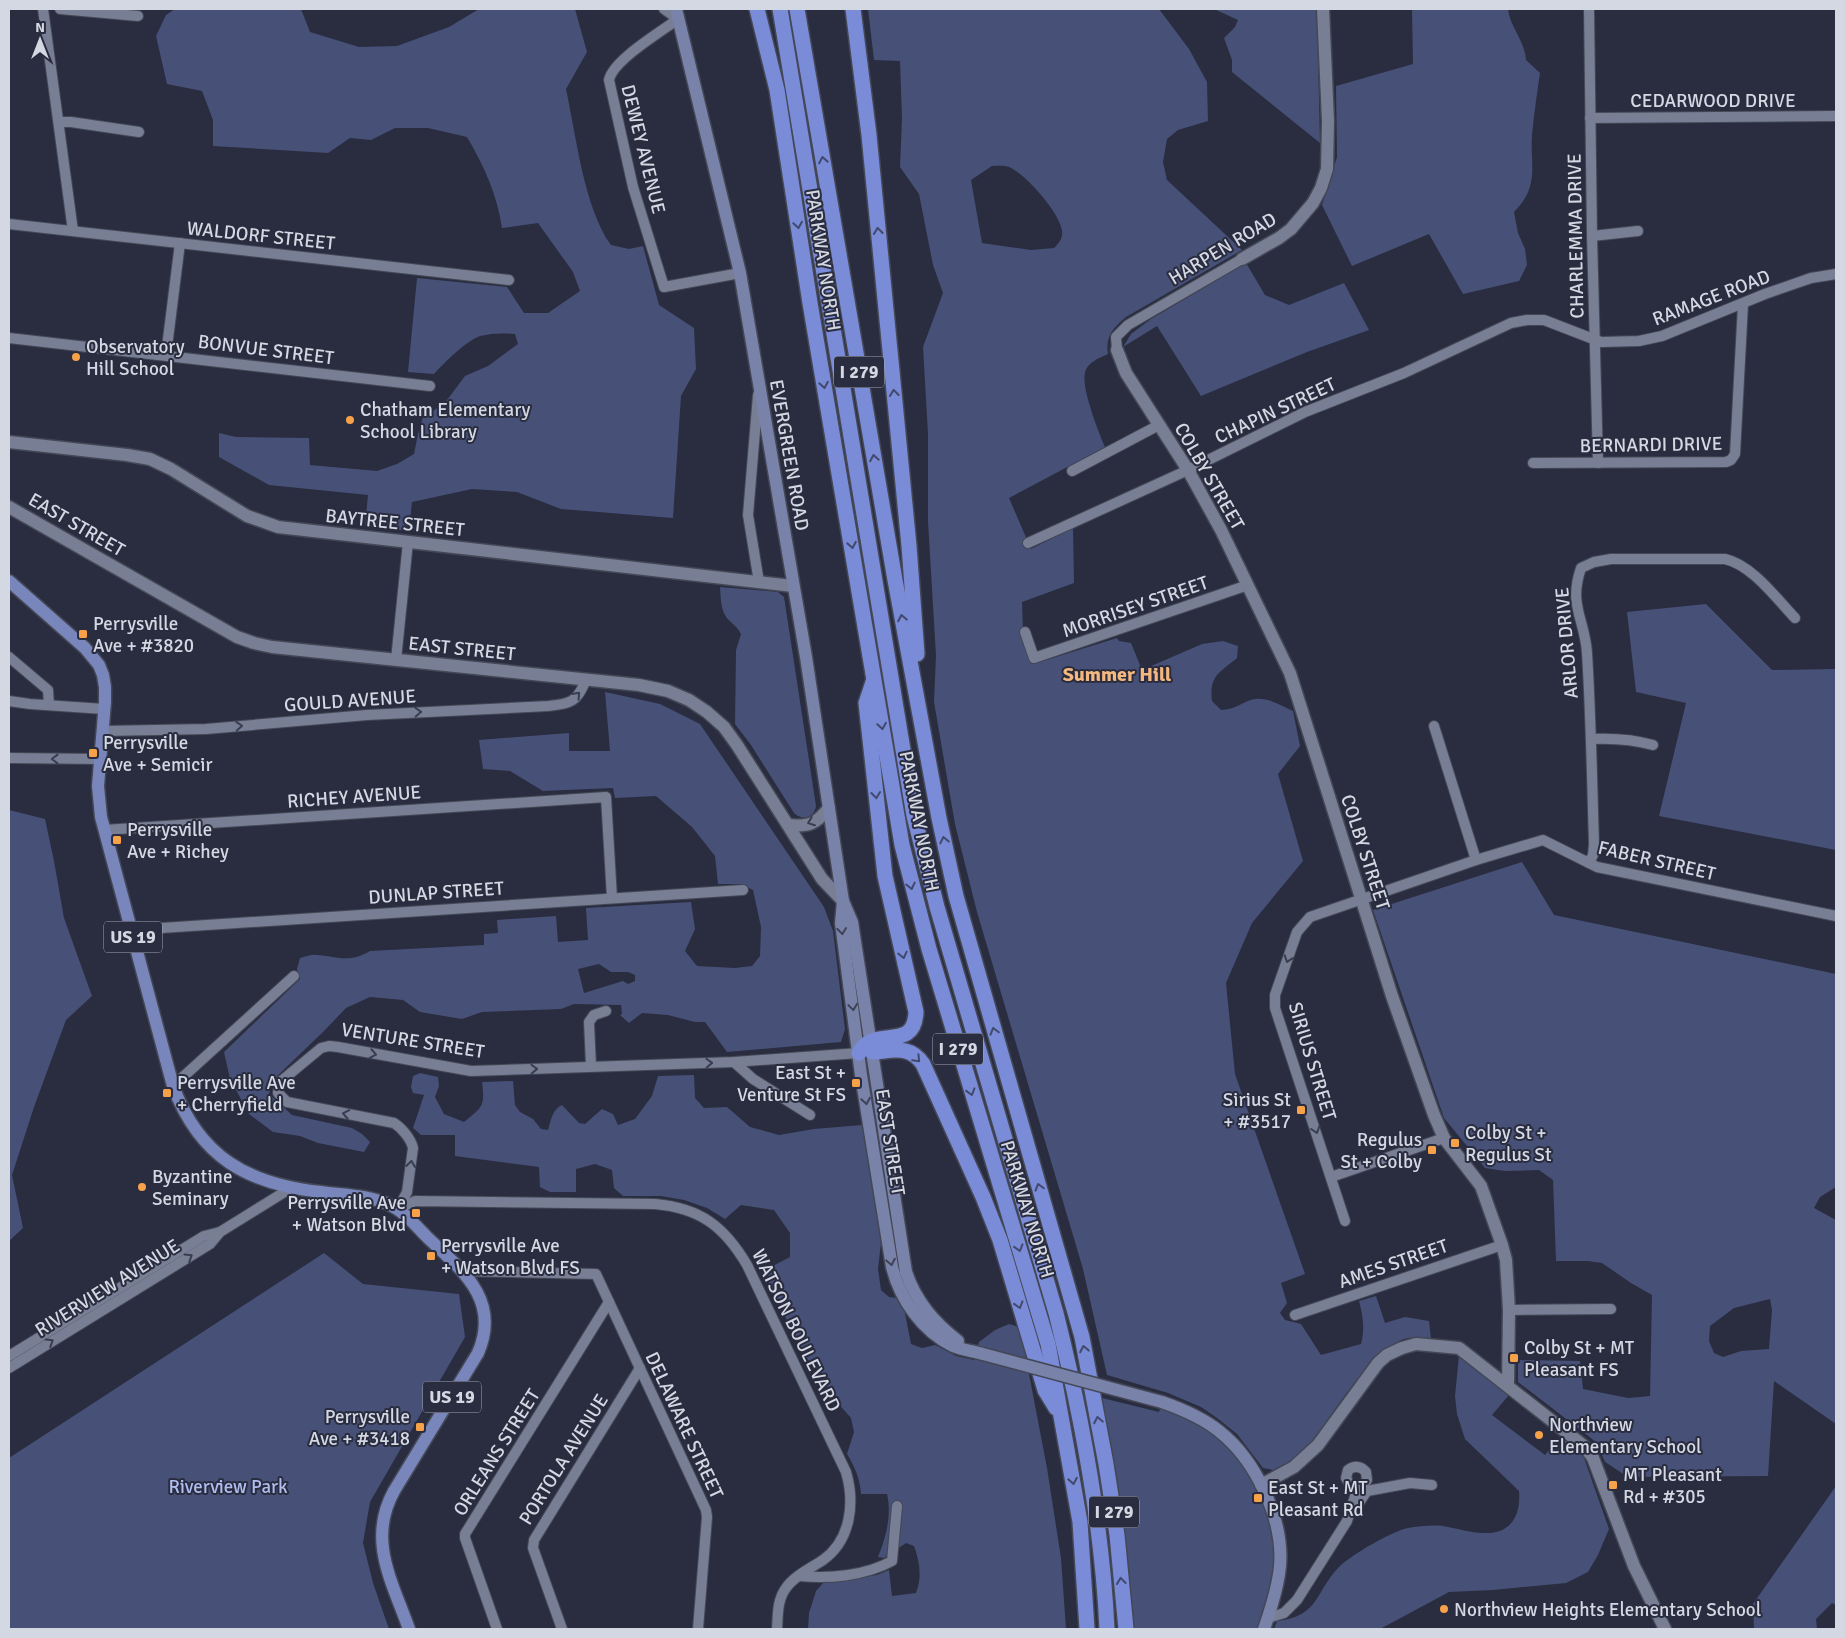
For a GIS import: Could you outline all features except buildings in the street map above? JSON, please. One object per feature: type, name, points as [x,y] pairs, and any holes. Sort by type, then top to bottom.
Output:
[{"type":"highway","points":[[747,9],[759,53],[777,90]]},
{"type":"highway","name":"PARKWAY NORTH","points":[[757,9],[777,90],[810,303],[875,678],[892,794],[913,893],[1048,1344],[1080,1522],[1087,1629]]},
{"type":"highway","points":[[772,9],[786,59],[796,113]]},
{"type":"highway","points":[[780,9],[914,816],[936,907],[1056,1313],[1066,1353],[1082,1424],[1090,1475],[1107,1629]]},
{"type":"highway","name":"PARKWAY NORTH","points":[[797,9],[893,570],[939,818],[956,896],[1082,1336],[1117,1535],[1126,1629]]},
{"type":"highway","points":[[844,9],[860,72]]},
{"type":"highway","points":[[853,9],[869,135],[905,507],[924,735]]},
{"type":"highway","points":[[867,1048],[904,1035],[914,1025],[916,1012],[885,876],[866,703],[875,678]]},
{"type":"highway","points":[[867,1048],[909,1051],[918,1057],[923,1064],[983,1197],[1000,1240],[1045,1390],[1061,1416]]},
{"type":"main road","name":"EVERGREEN ROAD","points":[[677,14],[740,273],[793,586],[843,901]]},
{"type":"main road","name":"US 19","points":[[9,581],[96,659],[103,675],[104,709],[98,802],[174,1086],[183,1108],[195,1128],[218,1153],[254,1177],[291,1188],[374,1199],[398,1210],[462,1272],[475,1287],[483,1306],[485,1326],[481,1346],[475,1360],[394,1490],[386,1507],[382,1523],[381,1540],[384,1558],[409,1629]]},
{"type":"main road","name":"EAST STREET","points":[[843,901],[852,922],[867,1048],[906,1272],[922,1304],[933,1320],[978,1352],[1162,1402],[1184,1410],[1219,1431],[1241,1452],[1266,1493],[1278,1534],[1280,1565],[1276,1594],[1266,1624]]},
{"type":"street","points":[[46,9],[73,231]]},
{"type":"street","points":[[60,9],[138,16]]},
{"type":"street","points":[[664,9],[677,14]]},
{"type":"street","name":"HARPEN ROAD","points":[[1117,350],[1116,337],[1128,325],[1279,238],[1291,229],[1314,203],[1327,169],[1328,121],[1323,9]]},
{"type":"street","name":"CHARLEMMA DRIVE","points":[[1589,9],[1594,340],[1598,463]]},
{"type":"street","name":"DEWEY AVENUE","points":[[677,14],[620,62],[612,72],[609,80],[633,187],[664,287],[740,273]]},
{"type":"street","name":"CEDARWOOD DRIVE","points":[[1590,118],[1836,116]]},
{"type":"street","points":[[59,122],[139,132]]},
{"type":"street","name":"WALDORF STREET","points":[[9,224],[509,280]]},
{"type":"street","points":[[1592,236],[1638,231]]},
{"type":"street","points":[[166,356],[180,243]]},
{"type":"street","name":"RAMAGE ROAD","points":[[1511,323],[1527,320],[1544,320],[1601,342],[1639,341],[1662,336],[1811,278],[1836,274]]},
{"type":"street","name":"BERNARDI DRIVE","points":[[1533,463],[1726,462],[1734,458],[1743,304]]},
{"type":"street","name":"CHAPIN STREET","points":[[1028,543],[1188,470],[1305,412],[1404,373],[1511,323]]},
{"type":"street","name":"BONVUE STREET","points":[[9,338],[430,386]]},
{"type":"street","name":"COLBY STREET","points":[[1117,350],[1126,373],[1188,470],[1221,530],[1290,673],[1392,996],[1434,1115],[1444,1138],[1481,1186],[1502,1245],[1506,1260],[1509,1310],[1508,1385]]},
{"type":"street","points":[[759,382],[748,515],[759,582]]},
{"type":"street","points":[[1072,470],[1159,425]]},
{"type":"street","name":"BAYTREE STREET","points":[[9,442],[150,459],[171,469],[247,516],[270,525],[286,528],[793,586]]},
{"type":"street","name":"EAST STREET","points":[[9,506],[246,640],[272,647],[658,688],[689,700],[707,712],[730,735],[822,879],[843,901]]},
{"type":"street","points":[[396,660],[408,542]]},
{"type":"street","name":"ARLOR DRIVE","points":[[1589,863],[1594,844],[1587,646],[1576,598],[1577,580],[1581,568],[1594,562],[1611,559],[1719,558],[1731,560],[1748,570],[1795,618]]},
{"type":"street","name":"MORRISEY STREET","points":[[1025,632],[1034,658],[1248,585]]},
{"type":"street","points":[[9,657],[48,690],[49,705]]},
{"type":"street","name":"GOULD AVENUE","points":[[103,731],[206,728],[367,715],[564,704],[579,695],[586,679]]},
{"type":"street","points":[[9,700],[104,709]]},
{"type":"street","points":[[1434,726],[1476,860]]},
{"type":"street","points":[[1591,738],[1634,740],[1653,745]]},
{"type":"street","points":[[9,758],[100,759]]},
{"type":"street","name":"RICHEY AVENUE","points":[[104,830],[606,796],[612,898]]},
{"type":"street","points":[[788,825],[802,826],[814,823],[829,808]]},
{"type":"street","name":"FABER STREET","points":[[1361,899],[1476,860],[1543,840],[1597,867],[1836,916]]},
{"type":"street","name":"DUNLAP STREET","points":[[131,930],[743,890]]},
{"type":"street","name":"SIRIUS STREET","points":[[1345,1221],[1275,1008],[1275,995],[1297,932],[1310,917],[1361,899]]},
{"type":"street","points":[[174,1086],[294,976]]},
{"type":"street","points":[[591,1066],[589,1022],[594,1016],[606,1011]]},
{"type":"street","name":"VENTURE STREET","points":[[398,1210],[407,1192],[413,1148],[411,1142],[399,1127],[394,1123],[287,1102],[278,1093],[280,1082],[318,1050],[329,1046],[338,1047],[471,1071],[734,1062],[867,1048]]},
{"type":"street","points":[[734,1062],[754,1079],[810,1115]]},
{"type":"street","points":[[1331,1177],[1444,1138]]},
{"type":"street","name":"RIVERVIEW AVENUE","points":[[9,1356],[204,1236],[220,1232],[291,1188]]},
{"type":"street","name":"WATSON BOULEVARD","points":[[398,1210],[415,1201],[649,1203],[688,1210],[709,1220],[718,1227],[734,1245],[747,1265],[846,1472],[849,1483],[851,1510],[848,1525],[842,1538],[834,1550],[825,1558],[786,1587],[780,1598],[777,1629]]},
{"type":"street","name":"RIVERVIEW AVENUE","points":[[9,1368],[210,1244],[220,1232]]},
{"type":"street","name":"AMES STREET","points":[[1295,1315],[1502,1245]]},
{"type":"street","name":"DELAWARE STREET","points":[[462,1272],[596,1274],[707,1513],[698,1629]]},
{"type":"street","name":"ORLEANS STREET","points":[[497,1629],[465,1534],[609,1302]]},
{"type":"street","points":[[1509,1310],[1611,1309]]},
{"type":"street","points":[[1261,1485],[1294,1467],[1318,1445],[1378,1364],[1387,1355],[1416,1344],[1459,1348],[1584,1446],[1593,1458],[1634,1566],[1664,1629]]},
{"type":"street","name":"PORTOLA AVENUE","points":[[562,1629],[534,1548],[534,1540],[640,1368]]},
{"type":"street","points":[[1266,1624],[1284,1613],[1297,1600],[1367,1491],[1410,1482],[1432,1485]]},
{"type":"street","points":[[1347,1521],[1358,1487]]},
{"type":"street","points":[[799,1576],[820,1578],[876,1569],[892,1561],[897,1506]]},
{"type":"green space","points":[[175,9],[301,9],[310,32],[359,47],[397,46],[449,27],[479,9],[575,9],[587,52],[566,89],[582,170],[594,211],[611,245],[629,249],[643,246],[659,305],[694,328],[696,369],[681,396],[673,518],[561,509],[517,492],[472,489],[412,502],[409,531],[365,526],[368,495],[269,485],[219,457],[219,433],[236,437],[309,438],[310,465],[377,471],[397,464],[414,454],[423,417],[444,404],[465,376],[488,366],[518,344],[515,334],[480,336],[462,347],[434,374],[408,372],[417,278],[507,287],[524,313],[548,313],[580,291],[573,272],[538,223],[502,228],[497,204],[489,181],[467,137],[428,128],[395,128],[371,140],[350,138],[328,153],[213,146],[213,120],[202,91],[167,84],[156,36],[166,15]]},
{"type":"green space","points":[[868,9],[1159,9],[1189,49],[1207,82],[1208,121],[1178,130],[1167,139],[1163,162],[1167,180],[1242,250],[1126,317],[1117,325],[1109,338],[1108,354],[1088,366],[1084,380],[1088,399],[1105,447],[1009,498],[1031,549],[1073,528],[1074,583],[1022,602],[1023,631],[1033,658],[1040,662],[1117,638],[1119,641],[1131,643],[1142,670],[1202,644],[1223,641],[1238,646],[1237,658],[1220,672],[1212,686],[1212,701],[1221,710],[1231,709],[1255,699],[1265,699],[1293,711],[1300,746],[1278,774],[1303,861],[1252,923],[1226,983],[1235,1074],[1305,1274],[1281,1283],[1287,1303],[1280,1313],[1285,1320],[1301,1324],[1321,1355],[1361,1344],[1363,1322],[1359,1301],[1376,1296],[1385,1323],[1405,1317],[1429,1321],[1431,1339],[1407,1338],[1390,1346],[1364,1372],[1306,1449],[1298,1457],[1273,1470],[1263,1468],[1237,1434],[1201,1407],[1168,1393],[1107,1375],[1083,1269],[977,912],[955,824],[934,702],[936,656],[928,521],[928,434],[923,347],[943,293],[933,265],[919,194],[900,167],[902,119],[900,61],[874,60]],"holes":[[[992,166],[1007,166],[1018,172],[1049,205],[1060,223],[1062,231],[1062,236],[1054,248],[1031,250],[982,243],[971,180]]]},
{"type":"green space","points":[[1214,9],[1317,9],[1320,143],[1232,72],[1232,60],[1224,38],[1235,27],[1238,20]]},
{"type":"green space","points":[[1412,9],[1508,9],[1526,60],[1540,73],[1532,135],[1531,184],[1528,193],[1514,212],[1518,233],[1525,249],[1527,265],[1519,281],[1463,294],[1429,234],[1352,266],[1322,205],[1337,157],[1336,86],[1413,64]]},
{"type":"green space","points":[[1246,263],[1265,295],[1289,305],[1344,283],[1369,330],[1307,352],[1201,396],[1157,326],[1123,347],[1131,334],[1151,319]]},
{"type":"green space","points":[[720,587],[778,592],[784,597],[816,806],[810,816],[801,817],[794,813],[751,745],[735,724],[736,650],[741,634],[725,614]]},
{"type":"green space","points":[[1706,604],[1772,670],[1836,669],[1836,850],[1659,816],[1686,703],[1636,692],[1627,612]]},
{"type":"green space","points":[[605,692],[660,704],[700,724],[824,907],[833,931],[845,1029],[841,1042],[727,1052],[705,1022],[695,1022],[668,1015],[642,1013],[629,1023],[620,1015],[622,1014],[621,1005],[574,1004],[561,1009],[482,1012],[462,1019],[420,1012],[403,1000],[370,997],[346,1008],[272,1081],[269,1094],[292,1115],[352,1128],[362,1134],[370,1142],[364,1152],[318,1143],[300,1136],[273,1132],[249,1114],[230,1079],[224,1052],[300,979],[297,969],[300,958],[310,955],[349,958],[370,951],[484,945],[484,934],[498,933],[497,920],[556,916],[558,942],[588,940],[586,908],[691,902],[695,929],[685,951],[697,966],[735,968],[752,966],[760,956],[761,927],[753,890],[741,884],[718,884],[715,856],[692,827],[656,796],[615,798],[613,788],[543,791],[510,771],[483,769],[479,740],[569,733],[569,751],[610,751]],"holes":[[[599,964],[611,972],[628,972],[635,975],[635,981],[628,984],[623,981],[584,993],[578,969]]]},
{"type":"green space","points":[[9,810],[45,819],[64,918],[92,996],[66,1020],[34,1107],[12,1175],[23,1228],[9,1241]]},
{"type":"green space","points":[[1522,862],[1554,915],[1836,974],[1836,1187],[1820,1197],[1814,1208],[1836,1220],[1836,1424],[1774,1381],[1768,1476],[1628,1477],[1605,1462],[1596,1442],[1518,1382],[1518,1360],[1580,1361],[1583,1389],[1628,1398],[1650,1396],[1652,1295],[1602,1263],[1556,1261],[1553,1180],[1539,1170],[1505,1171],[1485,1168],[1444,1118],[1373,910]],"holes":[[[1770,1299],[1772,1310],[1769,1349],[1741,1351],[1723,1357],[1714,1353],[1709,1341],[1710,1326],[1734,1308]]]},
{"type":"green space","points":[[420,1073],[438,1077],[439,1086],[435,1097],[444,1114],[464,1122],[479,1109],[483,1101],[482,1082],[513,1081],[515,1105],[520,1112],[533,1119],[541,1129],[548,1130],[554,1112],[562,1105],[579,1123],[585,1124],[602,1109],[613,1114],[618,1125],[635,1119],[652,1096],[658,1076],[694,1075],[695,1098],[704,1108],[727,1107],[750,1127],[779,1135],[814,1129],[862,1125],[881,1243],[878,1269],[881,1290],[889,1297],[897,1298],[904,1308],[911,1344],[922,1348],[935,1345],[956,1356],[974,1360],[979,1342],[995,1330],[1009,1324],[1016,1326],[1021,1332],[1047,1468],[1061,1558],[1066,1629],[808,1629],[809,1613],[816,1591],[824,1582],[877,1575],[889,1570],[892,1596],[916,1593],[920,1570],[914,1546],[906,1543],[884,1558],[878,1557],[887,1526],[889,1510],[887,1494],[861,1494],[857,1473],[847,1454],[854,1432],[851,1418],[836,1401],[819,1373],[804,1355],[763,1271],[790,1257],[790,1233],[774,1210],[741,1205],[725,1219],[707,1208],[684,1200],[661,1196],[623,1196],[614,1188],[612,1170],[595,1164],[576,1169],[576,1192],[550,1192],[540,1187],[539,1167],[455,1156],[455,1135],[421,1135],[413,1128],[424,1095],[413,1093],[411,1087],[413,1076]]},
{"type":"green space","name":"Riverview Park","points":[[324,1253],[363,1284],[459,1294],[465,1337],[370,1502],[363,1543],[373,1583],[389,1629],[9,1629],[9,1458]]},
{"type":"green space","points":[[1459,1355],[1509,1395],[1492,1415],[1545,1455],[1561,1436],[1583,1455],[1609,1529],[1598,1555],[1588,1572],[1566,1583],[1449,1592],[1380,1629],[1274,1629],[1277,1621],[1291,1618],[1309,1609],[1331,1577],[1345,1562],[1372,1544],[1392,1534],[1408,1528],[1421,1526],[1443,1526],[1474,1532],[1493,1533],[1507,1527],[1512,1522],[1518,1508],[1519,1491],[1465,1439],[1457,1414],[1455,1396]]},
{"type":"green space","points":[[1094,1396],[1159,1412],[1162,1402],[1219,1431],[1266,1493],[1280,1565],[1264,1629],[1126,1629]]},
{"type":"green space","points":[[1836,1486],[1836,1605],[1832,1603],[1816,1619],[1817,1629],[1754,1629],[1753,1604]]},
{"type":"place","name":"Observatory Hill School","points":[[76,357]]},
{"type":"place","name":"Chatham Elementary School Library","points":[[350,420]]},
{"type":"place","name":"Perrysville Ave + #3820","points":[[83,634]]},
{"type":"place","name":"Perrysville Ave + Semicir","points":[[93,753]]},
{"type":"place","name":"Perrysville Ave + Richey","points":[[117,840]]},
{"type":"place","name":"East St + Venture St FS","points":[[856,1083]]},
{"type":"place","name":"Perrysville Ave + Cherryfield","points":[[167,1093]]},
{"type":"place","name":"Sirius St + #3517","points":[[1301,1110]]},
{"type":"place","name":"Colby St + Regulus St","points":[[1455,1143]]},
{"type":"place","name":"Regulus St + Colby","points":[[1432,1150]]},
{"type":"place","name":"Byzantine Seminary","points":[[142,1187]]},
{"type":"place","name":"Perrysville Ave + Watson Blvd","points":[[416,1213]]},
{"type":"place","name":"Perrysville Ave + Watson Blvd FS","points":[[431,1256]]},
{"type":"place","name":"Colby St + MT Pleasant FS","points":[[1514,1358]]},
{"type":"place","name":"Perrysville Ave + #3418","points":[[420,1427]]},
{"type":"place","name":"Northview Elementary School","points":[[1539,1435]]},
{"type":"place","name":"MT Pleasant Rd + #305","points":[[1613,1485]]},
{"type":"place","name":"East St + MT Pleasant Rd","points":[[1258,1498]]},
{"type":"place","name":"Northview Heights Elementary School","points":[[1444,1609]]},
{"type":"district","name":"Summer Hill","points":[[1117,674]]}]
